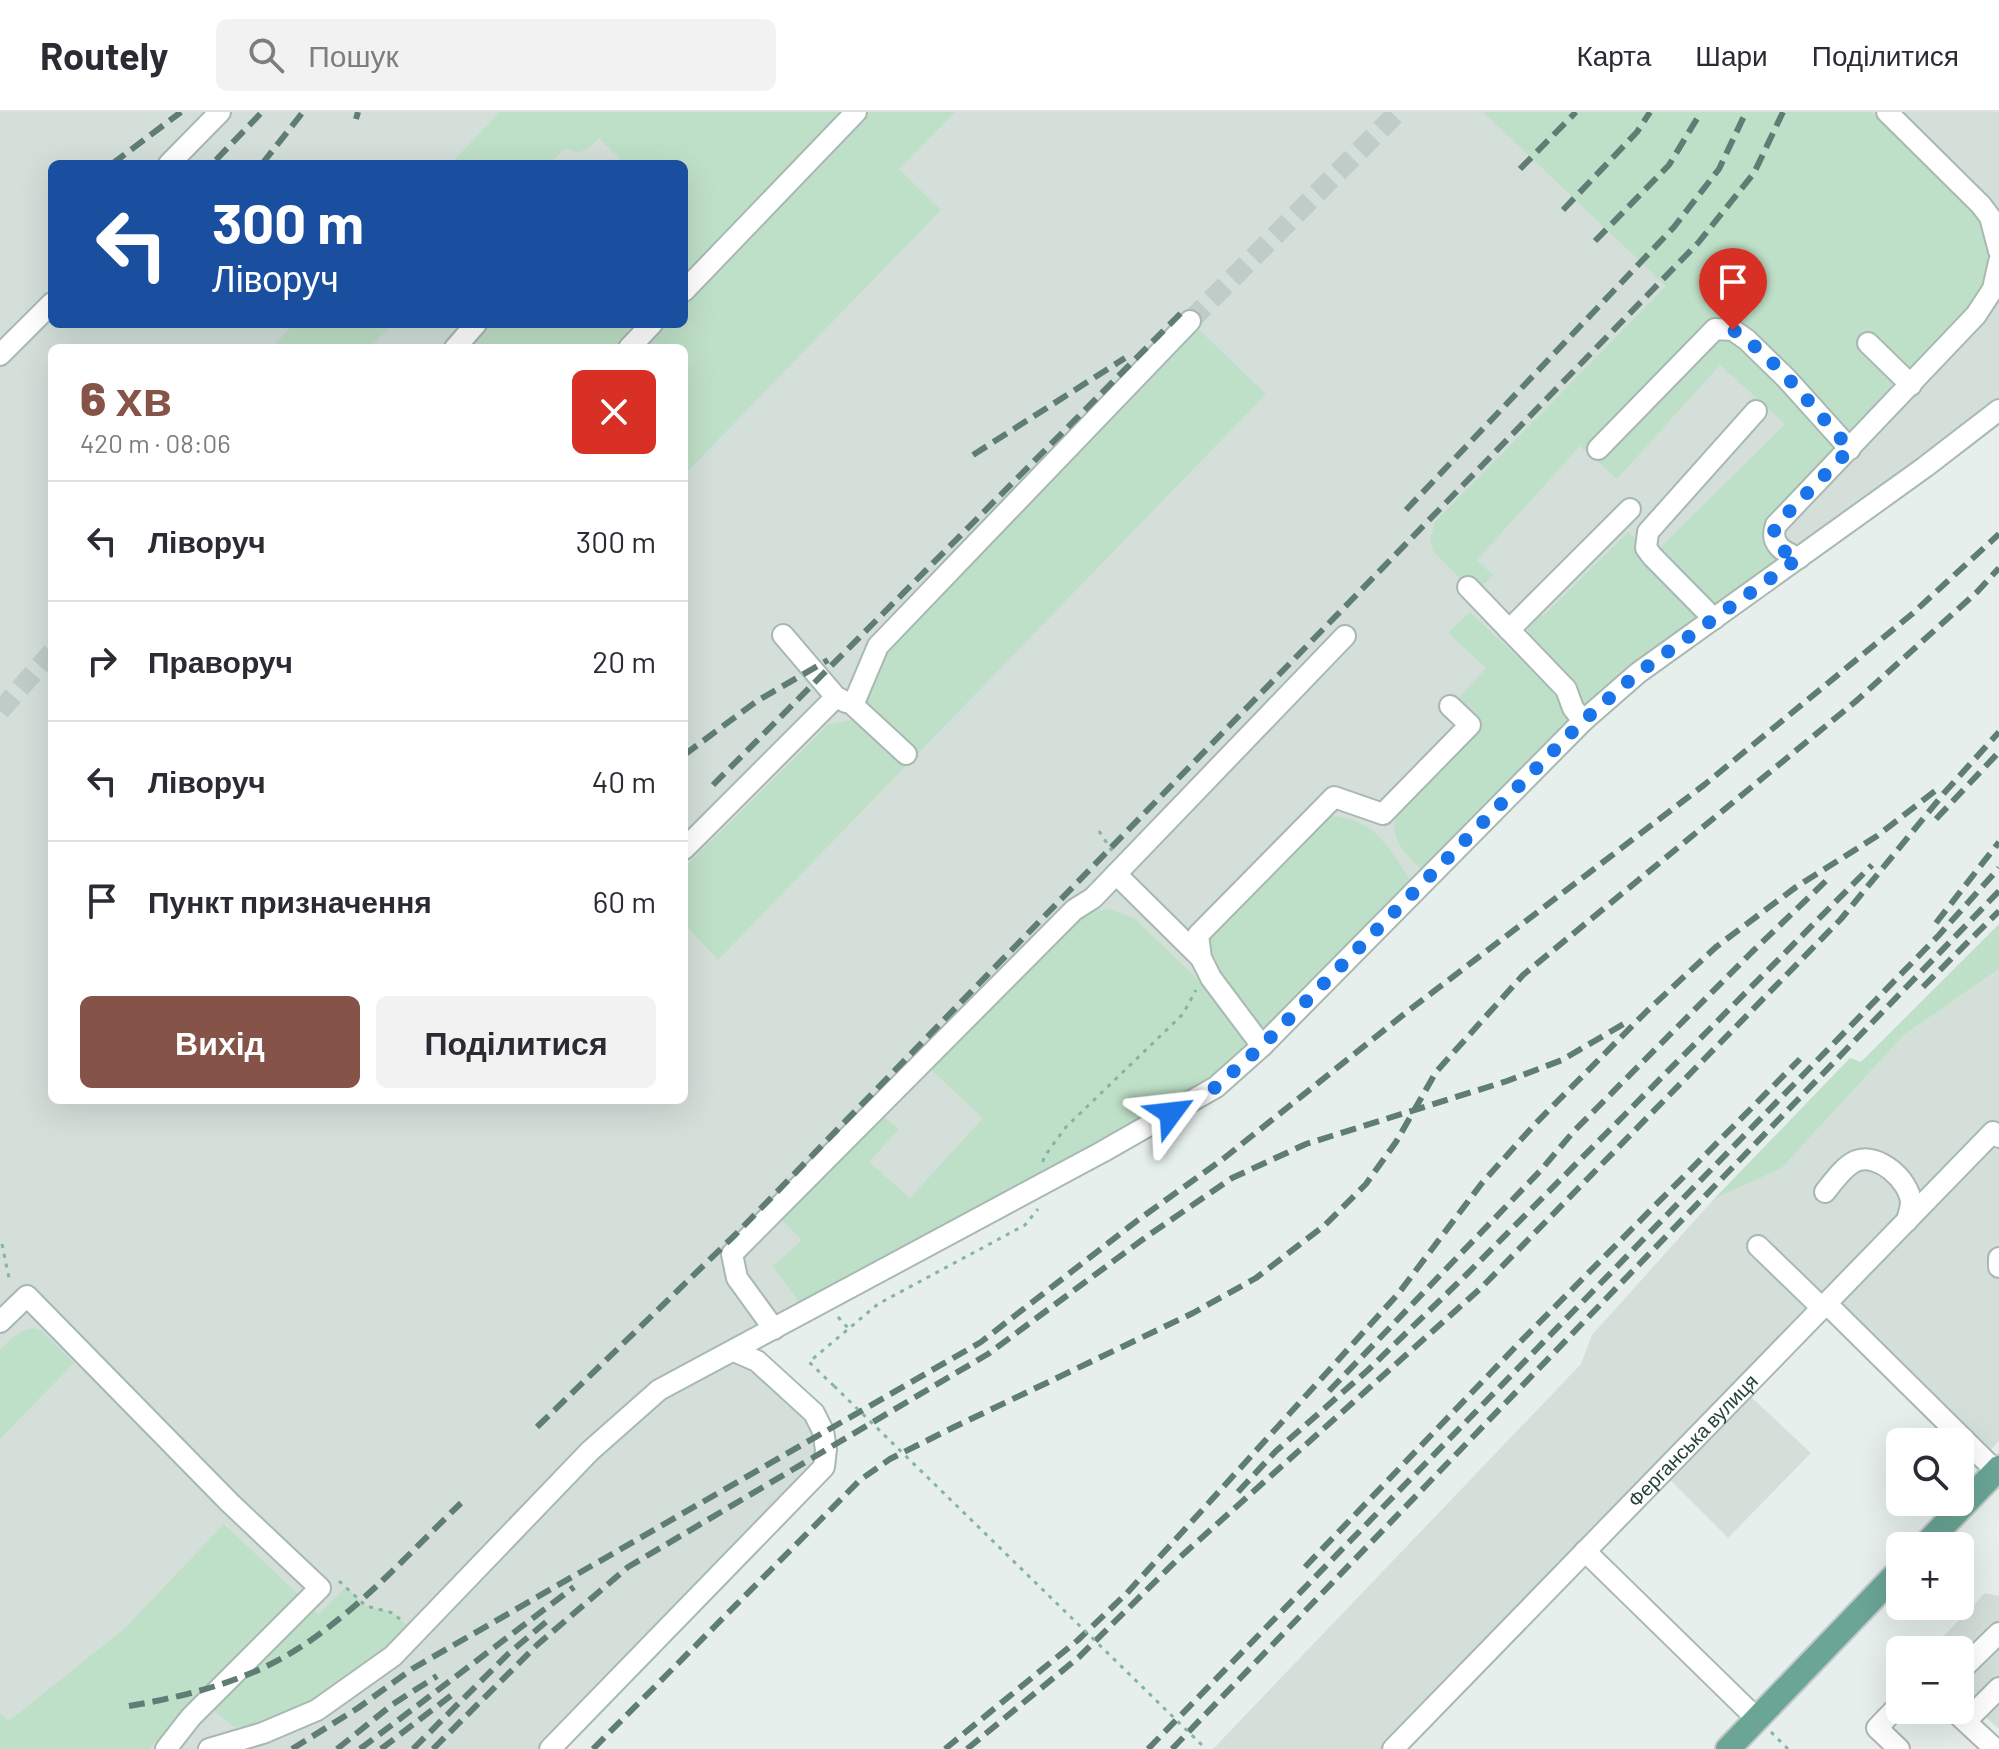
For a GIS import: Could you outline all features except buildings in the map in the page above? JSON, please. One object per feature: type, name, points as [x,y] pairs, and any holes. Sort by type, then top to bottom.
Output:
[{"type":"main road","points":[[1938,1532],[1998,1471]]},
{"type":"main road","points":[[1728,1749],[1886,1585]]},
{"type":"street","points":[[173,160],[220,112]]},
{"type":"street","points":[[688,287],[856,112]]},
{"type":"street","points":[[1887,112],[1981,205],[1990,217],[1999,251]]},
{"type":"street","points":[[1799,558],[1782,551],[1777,545],[1773,532],[1776,525],[1986,302],[1993,289],[1999,262]]},
{"type":"street","points":[[0,355],[48,307]]},
{"type":"street","points":[[688,845],[845,701],[878,646],[1190,321]]},
{"type":"street","points":[[458,344],[472,328]]},
{"type":"street","points":[[633,344],[648,328]]},
{"type":"street","points":[[1598,449],[1715,329],[1733,330],[1747,340],[1850,449]]},
{"type":"street","points":[[1868,343],[1911,385]]},
{"type":"street","points":[[209,1749],[263,1733],[317,1710],[393,1656],[590,1451],[659,1390],[1102,1152],[1216,1087],[1262,1046],[1583,721],[1638,673],[1999,410]]},
{"type":"street","points":[[1714,619],[1652,556],[1646,548],[1648,532],[1756,411]]},
{"type":"street","points":[[1509,630],[1630,509]]},
{"type":"street","points":[[1468,587],[1566,689],[1583,721]]},
{"type":"street","points":[[783,635],[845,701],[906,754]]},
{"type":"street","points":[[774,1329],[737,1278],[732,1254],[1074,910],[1093,898],[1345,636]]},
{"type":"street","points":[[1201,958],[1198,935],[1334,797],[1383,814],[1470,725],[1450,706]]},
{"type":"street","points":[[1116,874],[1201,958],[1211,978],[1262,1046]]},
{"type":"street","name":"Ферганська вулиця","points":[[1393,1749],[1821,1307],[1996,1134]]},
{"type":"street","points":[[1825,1192],[1851,1163],[1861,1159],[1882,1164],[1895,1174],[1908,1193],[1911,1203],[1907,1221]]},
{"type":"street","points":[[1758,1246],[1821,1307],[1831,1308],[1998,1471]]},
{"type":"street","points":[[1999,1258],[1999,1267]]},
{"type":"street","points":[[0,1322],[27,1296],[230,1503],[320,1588],[191,1717],[166,1749]]},
{"type":"street","points":[[550,1749],[824,1467],[826,1449],[823,1431],[814,1413],[757,1361],[734,1351]]},
{"type":"street","points":[[1585,1551],[1757,1719]]},
{"type":"street","points":[[1974,1657],[1999,1633]]},
{"type":"street","points":[[1974,1706],[1999,1688]]},
{"type":"street","points":[[1886,1719],[1877,1728],[1899,1749]]},
{"type":"street","points":[[1968,1724],[1997,1748]]},
{"type":"path","points":[[2,1244],[10,1283],[27,1296]]},
{"type":"path","points":[[835,1314],[848,1328]]},
{"type":"path","points":[[809,1362],[1206,1749]]},
{"type":"path","points":[[334,1576],[366,1606],[393,1613],[409,1627]]},
{"type":"shaded area","points":[[0,112],[1999,112],[1999,410],[1636,674],[1262,1046],[735,1350],[814,1413],[824,1467],[550,1749],[0,1749]]},
{"type":"shaded area","points":[[1999,969],[1999,1441],[1980,1461],[1974,1455],[1974,1428],[1947,1428],[1828,1311],[1749,1395],[1811,1453],[1728,1538],[1668,1478],[1405,1749],[1213,1749],[1581,1364],[1592,1335],[1714,1199],[1782,1168],[1904,1035]]},
{"type":"shaded area","points":[[1985,1593],[1999,1596],[1999,1729],[1974,1706],[1974,1636],[1944,1636],[1959,1620],[1974,1620],[1974,1604]]},
{"type":"green space","points":[[500,112],[955,112],[899,169],[941,210],[688,471],[688,344],[464,344],[479,328],[688,328],[688,160],[621,160],[599,138],[580,152],[566,148],[553,160],[454,160]]},
{"type":"green space","points":[[1483,112],[1871,112],[1964,201],[1975,216],[1986,244],[1986,272],[1973,319],[1776,525],[1791,555],[1588,717],[1530,642],[1527,622],[1535,610],[1543,616],[1628,532],[1653,555],[1785,424],[1720,365],[1617,479],[1580,446],[1477,560],[1493,575],[1475,594],[1433,551],[1430,540],[1435,522],[1666,286]]},
{"type":"green space","points":[[1190,321],[1266,394],[718,960],[688,928],[688,864],[828,725],[854,719],[853,705],[878,646]]},
{"type":"green space","points":[[290,328],[389,328],[373,344],[275,344]]},
{"type":"green space","points":[[1470,612],[1546,684],[1578,727],[1429,877],[1401,848],[1395,821],[1397,810],[1479,726],[1455,702],[1486,668],[1448,633]]},
{"type":"green space","points":[[1328,816],[1358,822],[1380,837],[1413,884],[1263,1037],[1208,961],[1208,936]]},
{"type":"green space","points":[[1110,909],[1134,918],[1215,996],[1231,1017],[1251,1056],[806,1312],[773,1266],[802,1240],[776,1214],[878,1112],[899,1129],[869,1162],[910,1198],[983,1118],[928,1067],[1074,923],[1093,911]]},
{"type":"green space","points":[[1999,924],[1999,969],[1904,1035],[1782,1168],[1714,1199],[1850,1058],[1861,1062]]},
{"type":"green space","points":[[34,1328],[41,1330],[74,1363],[0,1439],[0,1350],[19,1333]]},
{"type":"green space","points":[[224,1524],[319,1614],[346,1587],[366,1606],[393,1613],[409,1627],[379,1655],[339,1685],[277,1720],[256,1726],[234,1727],[197,1697],[149,1749],[0,1749],[0,1713],[9,1721],[125,1628]]},
{"type":"tunnel","points":[[1190,321],[1398,112]]},
{"type":"tunnel","points":[[0,711],[48,657]]},
{"type":"railway","points":[[117,160],[181,112]]},
{"type":"railway","points":[[216,160],[262,112]]},
{"type":"railway","points":[[265,160],[303,112]]},
{"type":"railway","points":[[356,119],[358,112]]},
{"type":"railway","points":[[1520,169],[1576,112]]},
{"type":"railway","points":[[1563,210],[1637,132],[1650,112]]},
{"type":"railway","points":[[1595,241],[1669,165],[1701,112]]},
{"type":"railway","points":[[1406,510],[1674,227],[1719,169],[1746,112]]},
{"type":"railway","points":[[537,1427],[735,1235],[1698,243],[1754,173],[1783,112]]},
{"type":"railway","points":[[713,785],[1181,313]]},
{"type":"railway","points":[[973,455],[1125,358]]},
{"type":"railway","points":[[292,1749],[358,1708],[412,1669],[981,1342],[1138,1220],[1223,1159],[1408,1011],[1704,785],[1912,614],[1999,534]]},
{"type":"railway","points":[[593,1749],[860,1480],[890,1459],[1193,1313],[1256,1278],[1325,1225],[1366,1184],[1396,1142],[1436,1072],[1523,975],[1855,702],[1977,592],[1999,568]]},
{"type":"railway","points":[[688,752],[757,701],[828,660]]},
{"type":"railway","points":[[967,1749],[1079,1657],[1179,1558],[1481,1288],[1841,919],[1945,792],[1999,732]]},
{"type":"railway","points":[[1936,819],[1999,752]]},
{"type":"railway","points":[[945,1749],[1078,1640],[1127,1593],[1398,1294],[1482,1183],[1536,1123],[1647,1011],[1716,947],[1796,887],[1877,836],[1935,791]]},
{"type":"railway","points":[[1936,923],[1999,842]]},
{"type":"railway","points":[[1238,1492],[1276,1451],[1368,1370],[1466,1275],[1872,865]]},
{"type":"railway","points":[[1148,1749],[1939,935],[1999,868]]},
{"type":"railway","points":[[1329,1391],[1541,1170],[1574,1131],[1831,876]]},
{"type":"railway","points":[[1172,1749],[1999,891]]},
{"type":"railway","points":[[1923,987],[1999,911]]},
{"type":"railway","points":[[433,1749],[537,1645],[628,1567],[988,1354],[1146,1237],[1232,1178],[1306,1144],[1507,1081],[1562,1060],[1627,1022]]},
{"type":"railway","points":[[1305,1567],[1524,1338],[1800,1059]]},
{"type":"railway","points":[[129,1706],[210,1688],[286,1656],[356,1604],[461,1503]]},
{"type":"railway","points":[[360,1749],[574,1587]]},
{"type":"railway","points":[[413,1749],[508,1654],[546,1622]]},
{"type":"railway","points":[[337,1749],[393,1704],[437,1676]]},
{"type":"railway","points":[[381,1749],[457,1691]]},
{"type":"route","points":[[1171,1113],[1216,1087],[1262,1046],[1583,721],[1638,673],[1799,558],[1782,551],[1777,545],[1773,532],[1776,525],[1850,449],[1786,378],[1733,330]]}]
